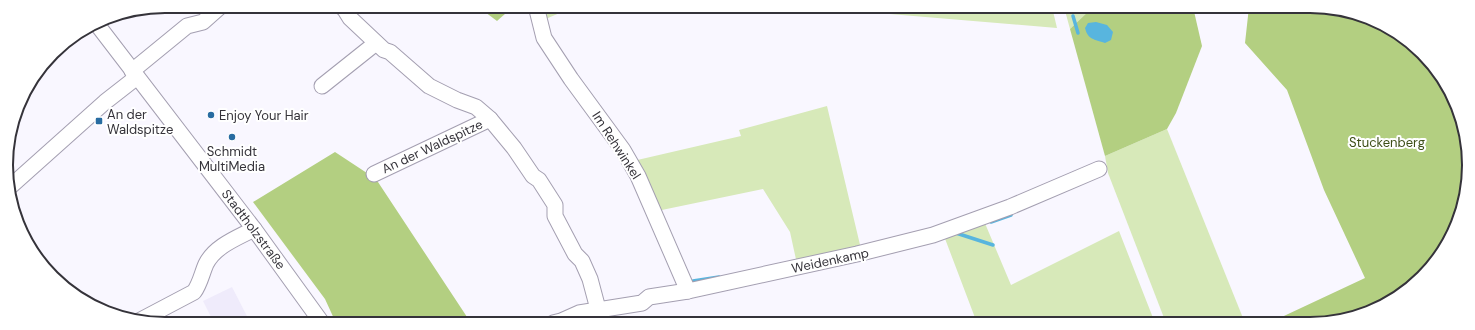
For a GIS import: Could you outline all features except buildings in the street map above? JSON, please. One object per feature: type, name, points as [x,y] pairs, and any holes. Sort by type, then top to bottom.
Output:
[{"type":"street","points":[[14,183],[105,102],[187,26],[203,22],[213,13]]},
{"type":"street","name":"An der Waldspitze","points":[[347,13],[350,18],[376,43],[384,50],[390,52],[429,86],[457,100],[476,107],[490,119],[514,148],[533,176],[539,180],[555,205],[555,216],[575,254],[582,261],[590,279],[598,309]]},
{"type":"street","name":"Im Rehwinkel","points":[[538,13],[544,38],[623,150],[638,176],[688,291]]},
{"type":"street","name":"Stadtholzstraße","points":[[100,28],[254,229],[318,317]]},
{"type":"street","points":[[322,86],[376,43]]},
{"type":"street","name":"An der Waldspitze","points":[[374,174],[490,119]]},
{"type":"street","name":"Weidenkamp","points":[[570,317],[579,313],[598,309],[642,302],[649,297],[688,291],[857,254],[933,235],[1010,207],[1099,169]]},
{"type":"street","points":[[148,316],[194,292],[207,263],[219,249],[254,229]]},
{"type":"shaded area","points":[[232,287],[247,317],[211,317],[203,301]]},
{"type":"green space","points":[[486,13],[506,13],[497,21]]},
{"type":"green space","points":[[539,13],[560,13],[541,21]]},
{"type":"green space","points":[[878,13],[1053,13],[1057,28]]},
{"type":"green space","points":[[1066,13],[1087,13],[1070,29]]},
{"type":"green space","points":[[1087,13],[1194,13],[1202,46],[1176,113],[1167,129],[1105,156],[1070,29]]},
{"type":"green space","name":"Stuckenberg","points":[[1248,13],[1320,13],[1349,18],[1386,33],[1403,44],[1431,72],[1442,89],[1454,116],[1461,145],[1462,175],[1457,204],[1442,241],[1431,258],[1403,286],[1386,297],[1359,309],[1330,316],[1282,317],[1365,278],[1324,190],[1287,90],[1245,43]]},
{"type":"green space","points":[[827,106],[861,249],[797,264],[790,232],[763,189],[657,211],[633,161],[741,136],[739,130]]},
{"type":"green space","points":[[1167,129],[1243,317],[1164,317],[1108,173],[1105,156]]},
{"type":"green space","points":[[335,152],[376,179],[467,317],[333,317],[325,299],[253,202]]},
{"type":"green space","points":[[984,221],[1011,285],[1119,231],[1153,317],[975,317],[944,236]]},
{"type":"water","points":[[1096,22],[1107,25],[1113,32],[1111,40],[1105,43],[1088,35],[1085,28],[1088,23]]},
{"type":"waterway","points":[[1073,16],[1078,33]]},
{"type":"waterway","points":[[991,222],[1011,215]]},
{"type":"waterway","points":[[956,233],[993,245]]},
{"type":"waterway","points":[[693,281],[719,277]]},
{"type":"place","name":"Enjoy Your Hair","points":[[211,115]]},
{"type":"place","name":"An der Waldspitze","points":[[99,121]]},
{"type":"place","name":"Schmidt MultiMedia","points":[[232,137]]}]
